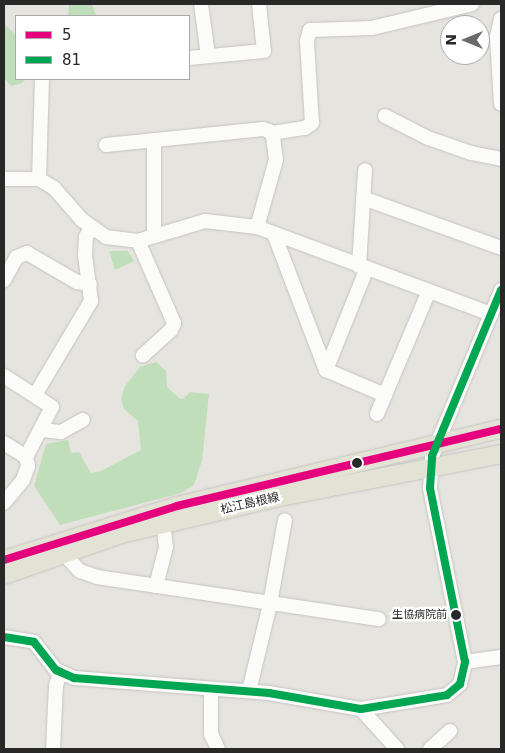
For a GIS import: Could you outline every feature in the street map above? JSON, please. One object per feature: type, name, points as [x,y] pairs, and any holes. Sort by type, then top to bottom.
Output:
[{"type":"main road","name":"松江島根線","points":[[6,564],[177,506],[436,446],[501,429]]},
{"type":"main road","name":"松江島根線","points":[[6,564],[63,553],[163,524],[275,498],[501,454]]},
{"type":"street","points":[[201,4],[208,56]]},
{"type":"street","points":[[190,58],[264,51],[259,4]]},
{"type":"street","points":[[106,145],[263,129],[272,133],[305,128],[312,123],[307,40],[310,30],[372,28],[472,4]]},
{"type":"street","points":[[501,19],[497,44],[501,104]]},
{"type":"street","points":[[39,179],[42,80]]},
{"type":"street","points":[[385,116],[437,141],[470,153],[501,159]]},
{"type":"street","points":[[257,227],[276,160],[272,133]]},
{"type":"street","points":[[154,140],[154,236]]},
{"type":"street","points":[[326,370],[363,267],[365,170]]},
{"type":"street","points":[[4,180],[39,179],[54,188],[91,228],[106,238],[138,241],[206,221],[257,227],[491,314]]},
{"type":"street","points":[[363,198],[501,248]]},
{"type":"street","points":[[36,395],[91,302],[85,248],[91,228]]},
{"type":"street","points":[[274,234],[326,370],[385,395]]},
{"type":"street","points":[[138,241],[174,323],[171,330],[142,355]]},
{"type":"street","points":[[4,280],[16,257],[27,253],[77,282],[90,284]]},
{"type":"street","points":[[4,637],[21,637],[34,642],[60,674],[74,678],[249,691],[361,709],[448,695],[460,684],[465,662],[430,488],[431,468],[436,446],[501,290]]},
{"type":"street","points":[[377,414],[429,291]]},
{"type":"street","points":[[4,376],[52,407],[42,430],[26,456],[23,480],[4,503]]},
{"type":"street","points":[[42,430],[62,432],[83,420]]},
{"type":"street","points":[[4,443],[26,456]]},
{"type":"street","points":[[249,691],[270,604],[285,520]]},
{"type":"street","points":[[156,586],[166,547],[163,524]]},
{"type":"street","points":[[63,553],[80,571],[156,586],[379,619]]},
{"type":"street","points":[[465,662],[501,657]]},
{"type":"street","points":[[53,749],[56,685],[60,674]]},
{"type":"street","points":[[211,689],[211,734],[218,749]]},
{"type":"street","points":[[361,709],[397,749]]},
{"type":"street","points":[[430,749],[450,731]]},
{"type":"green space","points":[[69,4],[92,4],[96,15],[68,15]]},
{"type":"green space","points":[[4,24],[14,33],[15,37],[15,80],[25,80],[12,86],[4,79]]},
{"type":"green space","points":[[109,251],[128,251],[134,261],[115,270]]},
{"type":"green space","points":[[156,362],[166,371],[167,387],[179,398],[183,399],[190,392],[209,394],[202,460],[194,485],[181,493],[60,525],[34,486],[46,444],[68,440],[71,453],[79,452],[91,473],[101,471],[141,450],[138,421],[124,409],[121,399],[125,386],[140,367]]},
{"type":"transit line","name":"81","points":[[4,637],[34,642],[56,670],[74,678],[269,693],[361,709],[447,695],[460,684],[465,662],[430,488],[432,456],[501,290]]},
{"type":"transit line","name":"5","points":[[4,560],[177,506],[501,429]]},
{"type":"place","name":"生協病院前","points":[[456,615]]}]
